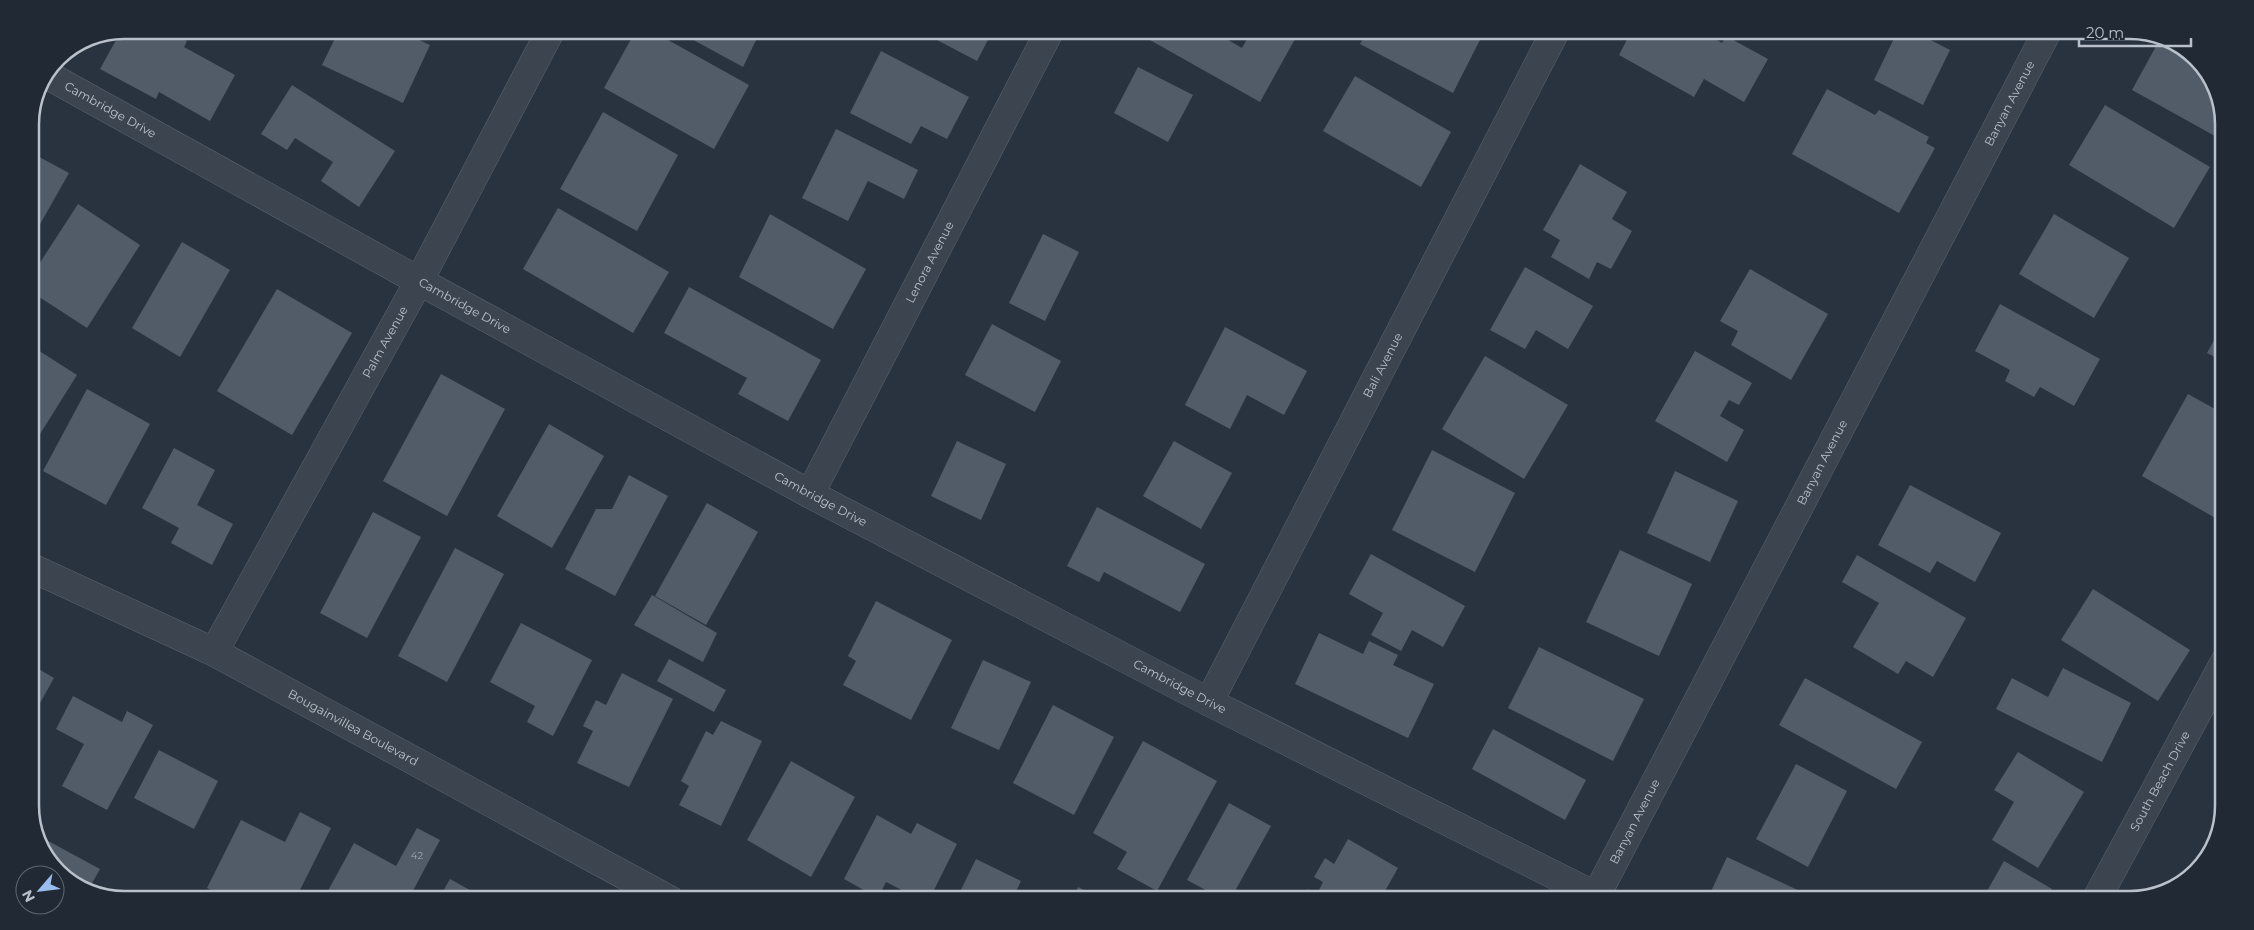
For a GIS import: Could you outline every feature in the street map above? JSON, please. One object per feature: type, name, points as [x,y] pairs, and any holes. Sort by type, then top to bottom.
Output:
[{"type":"street","name":"Palm Avenue","points":[[214,652],[419,281],[546,39]]},
{"type":"street","name":"Lenora Avenue","points":[[810,494],[1045,39]]},
{"type":"street","name":"Bali Avenue","points":[[1209,702],[1551,39]]},
{"type":"street","name":"Banyan Avenue","points":[[1604,891],[2043,39]]},
{"type":"street","name":"Cambridge Drive","points":[[53,78],[419,281],[810,494],[1209,702],[1586,891]]},
{"type":"street","name":"Bougainvillea Boulevard","points":[[39,570],[214,652],[653,891]]},
{"type":"street","name":"South Beach Drive","points":[[2101,891],[2215,680]]},
{"type":"building","points":[[116,39],[183,39],[187,41],[184,47],[235,75],[210,121],[159,92],[156,99],[100,69]]},
{"type":"building","points":[[335,39],[417,39],[430,45],[403,103],[322,65]]},
{"type":"building","points":[[631,39],[666,39],[749,85],[714,149],[604,88]]},
{"type":"building","points":[[692,39],[757,39],[743,67]]},
{"type":"building","points":[[935,39],[988,39],[977,61]]},
{"type":"building","points":[[1148,39],[1226,39],[1242,48],[1247,39],[1295,39],[1260,102]]},
{"type":"building","points":[[1363,39],[1480,39],[1453,93],[1360,44]]},
{"type":"building","points":[[1627,39],[1715,39],[1722,43],[1724,39],[1731,39],[1768,59],[1744,102],[1704,79],[1694,97],[1619,55]]},
{"type":"building","points":[[1894,39],[1929,39],[1950,50],[1923,105],[1874,80]]},
{"type":"building","points":[[2158,43],[2173,50],[2198,72],[2209,91],[2214,107],[2215,136],[2132,90]]},
{"type":"building","points":[[881,51],[969,97],[947,139],[921,126],[911,144],[850,113]]},
{"type":"building","points":[[1138,67],[1193,95],[1168,142],[1114,113]]},
{"type":"building","points":[[1355,76],[1451,132],[1421,187],[1323,131]]},
{"type":"building","points":[[292,85],[395,151],[359,207],[321,181],[333,162],[295,138],[287,150],[261,134]]},
{"type":"building","points":[[1827,89],[1875,115],[1879,110],[1929,137],[1926,143],[1935,148],[1899,213],[1792,154]]},
{"type":"building","points":[[2105,105],[2210,167],[2174,228],[2069,165]]},
{"type":"building","points":[[603,112],[678,155],[637,231],[560,189]]},
{"type":"building","points":[[836,129],[918,170],[904,199],[868,181],[848,221],[802,198]]},
{"type":"building","points":[[39,157],[69,173],[39,226]]},
{"type":"building","points":[[1580,164],[1627,192],[1612,219],[1632,231],[1611,269],[1597,262],[1589,279],[1551,257],[1560,240],[1543,230]]},
{"type":"building","points":[[78,204],[140,245],[87,328],[39,297],[39,264]]},
{"type":"building","points":[[558,208],[669,272],[633,333],[523,269]]},
{"type":"building","points":[[770,214],[866,269],[833,329],[739,277]]},
{"type":"building","points":[[2054,214],[2129,258],[2094,318],[2019,274]]},
{"type":"building","points":[[1043,234],[1079,252],[1045,321],[1009,303]]},
{"type":"building","points":[[182,242],[230,270],[180,357],[132,328]]},
{"type":"building","points":[[1525,267],[1593,306],[1568,349],[1536,330],[1525,349],[1490,330]]},
{"type":"building","points":[[1750,269],[1828,314],[1791,380],[1731,345],[1738,331],[1720,321]]},
{"type":"building","points":[[689,287],[821,360],[788,421],[738,394],[747,378],[664,333]]},
{"type":"building","points":[[277,289],[352,333],[292,435],[217,391]]},
{"type":"building","points":[[2000,304],[2100,359],[2074,406],[2040,387],[2034,397],[2005,381],[2010,370],[1975,351]]},
{"type":"building","points":[[992,324],[1061,361],[1035,412],[965,375]]},
{"type":"building","points":[[1225,327],[1307,371],[1284,415],[1247,395],[1230,429],[1185,405]]},
{"type":"building","points":[[2215,338],[2215,357],[2207,353]]},
{"type":"building","points":[[39,351],[77,375],[39,436]]},
{"type":"building","points":[[1695,351],[1752,383],[1739,405],[1729,400],[1720,416],[1744,430],[1727,462],[1655,421]]},
{"type":"building","points":[[1485,356],[1568,405],[1524,479],[1442,429]]},
{"type":"building","points":[[441,374],[505,409],[447,516],[383,481]]},
{"type":"building","points":[[87,389],[150,424],[106,505],[43,471]]},
{"type":"building","points":[[2188,394],[2215,409],[2215,518],[2142,476]]},
{"type":"building","points":[[549,424],[604,456],[552,548],[497,516]]},
{"type":"building","points":[[957,441],[1006,464],[981,520],[931,496]]},
{"type":"building","points":[[1174,441],[1232,473],[1201,529],[1143,496]]},
{"type":"building","points":[[174,448],[215,470],[197,505],[233,524],[212,565],[171,543],[179,528],[142,508]]},
{"type":"building","points":[[1432,450],[1515,493],[1475,572],[1392,530]]},
{"type":"building","points":[[1675,471],[1738,501],[1710,562],[1647,533]]},
{"type":"building","points":[[629,475],[668,496],[615,596],[565,569],[596,509],[612,509]]},
{"type":"building","points":[[1910,485],[2001,533],[1975,582],[1937,561],[1930,573],[1878,545]]},
{"type":"building","points":[[707,503],[758,532],[706,625],[655,596]]},
{"type":"building","points":[[1097,507],[1205,564],[1180,612],[1104,572],[1099,582],[1067,566]]},
{"type":"building","points":[[373,512],[421,537],[367,638],[320,613]]},
{"type":"building","points":[[455,548],[504,574],[447,682],[398,656]]},
{"type":"building","points":[[1620,550],[1692,584],[1659,656],[1586,622]]},
{"type":"building","points":[[1371,554],[1465,606],[1443,647],[1412,630],[1401,651],[1371,635],[1383,613],[1349,594]]},
{"type":"building","points":[[1857,555],[1966,618],[1933,677],[1906,661],[1898,674],[1853,647],[1879,603],[1842,582]]},
{"type":"building","points":[[2093,589],[2190,650],[2158,701],[2061,640]]},
{"type":"building","points":[[652,595],[717,633],[703,662],[634,625]]},
{"type":"building","points":[[876,601],[952,640],[911,720],[843,685],[856,661],[848,656]]},
{"type":"building","points":[[521,623],[592,660],[553,736],[527,722],[535,706],[490,682]]},
{"type":"building","points":[[1319,633],[1363,654],[1369,641],[1398,655],[1393,665],[1434,684],[1408,738],[1295,684]]},
{"type":"building","points":[[1539,647],[1644,699],[1613,761],[1508,708]]},
{"type":"building","points":[[669,659],[726,690],[714,712],[657,681]]},
{"type":"building","points":[[983,660],[1031,682],[999,750],[951,728]]},
{"type":"building","points":[[2063,668],[2131,703],[2102,762],[1996,709],[2012,678],[2048,697]]},
{"type":"building","points":[[39,669],[54,678],[39,705]]},
{"type":"building","points":[[622,673],[673,699],[629,787],[577,763],[593,731],[583,726],[596,700],[606,705]]},
{"type":"building","points":[[1805,678],[1922,742],[1896,789],[1779,725]]},
{"type":"building","points":[[73,696],[122,722],[127,711],[153,725],[107,810],[62,786],[84,744],[56,729]]},
{"type":"building","points":[[1053,705],[1114,737],[1074,815],[1013,783]]},
{"type":"building","points":[[721,721],[762,741],[721,826],[679,805],[689,786],[681,781],[706,731],[713,735]]},
{"type":"building","points":[[1493,729],[1586,780],[1565,820],[1472,769]]},
{"type":"building","points":[[1143,741],[1217,781],[1157,891],[1117,869],[1127,852],[1093,833]]},
{"type":"building","points":[[159,750],[218,781],[194,829],[134,798]]},
{"type":"building","points":[[2018,752],[2084,792],[2038,868],[1992,840],[2014,802],[1994,790]]},
{"type":"building","points":[[791,761],[855,797],[811,877],[747,840]]},
{"type":"building","points":[[1796,764],[1847,791],[1808,867],[1756,839]]},
{"type":"building","points":[[1229,803],[1271,826],[1235,891],[1207,891],[1187,880]]},
{"type":"building","points":[[300,812],[331,828],[300,891],[213,891],[207,888],[241,820],[285,842]]},
{"type":"building","points":[[877,815],[911,834],[917,823],[957,844],[934,891],[904,891],[886,882],[882,891],[865,891],[844,879]]},
{"type":"building","points":[[417,828],[440,840],[413,891],[328,891],[354,843],[396,866]]},
{"type":"building","points":[[45,839],[100,869],[91,885],[72,874],[56,858]]},
{"type":"building","points":[[1348,839],[1398,868],[1385,891],[1318,891],[1323,882],[1314,877],[1325,858],[1334,864]]},
{"type":"building","points":[[1727,857],[1800,891],[1711,891]]},
{"type":"building","points":[[976,859],[1021,881],[1016,891],[960,891]]},
{"type":"building","points":[[2004,861],[2052,889],[2051,891],[1987,891]]},
{"type":"building","points":[[450,879],[472,891],[443,891]]},
{"type":"building","points":[[1078,887],[1086,891],[1076,891]]}]
